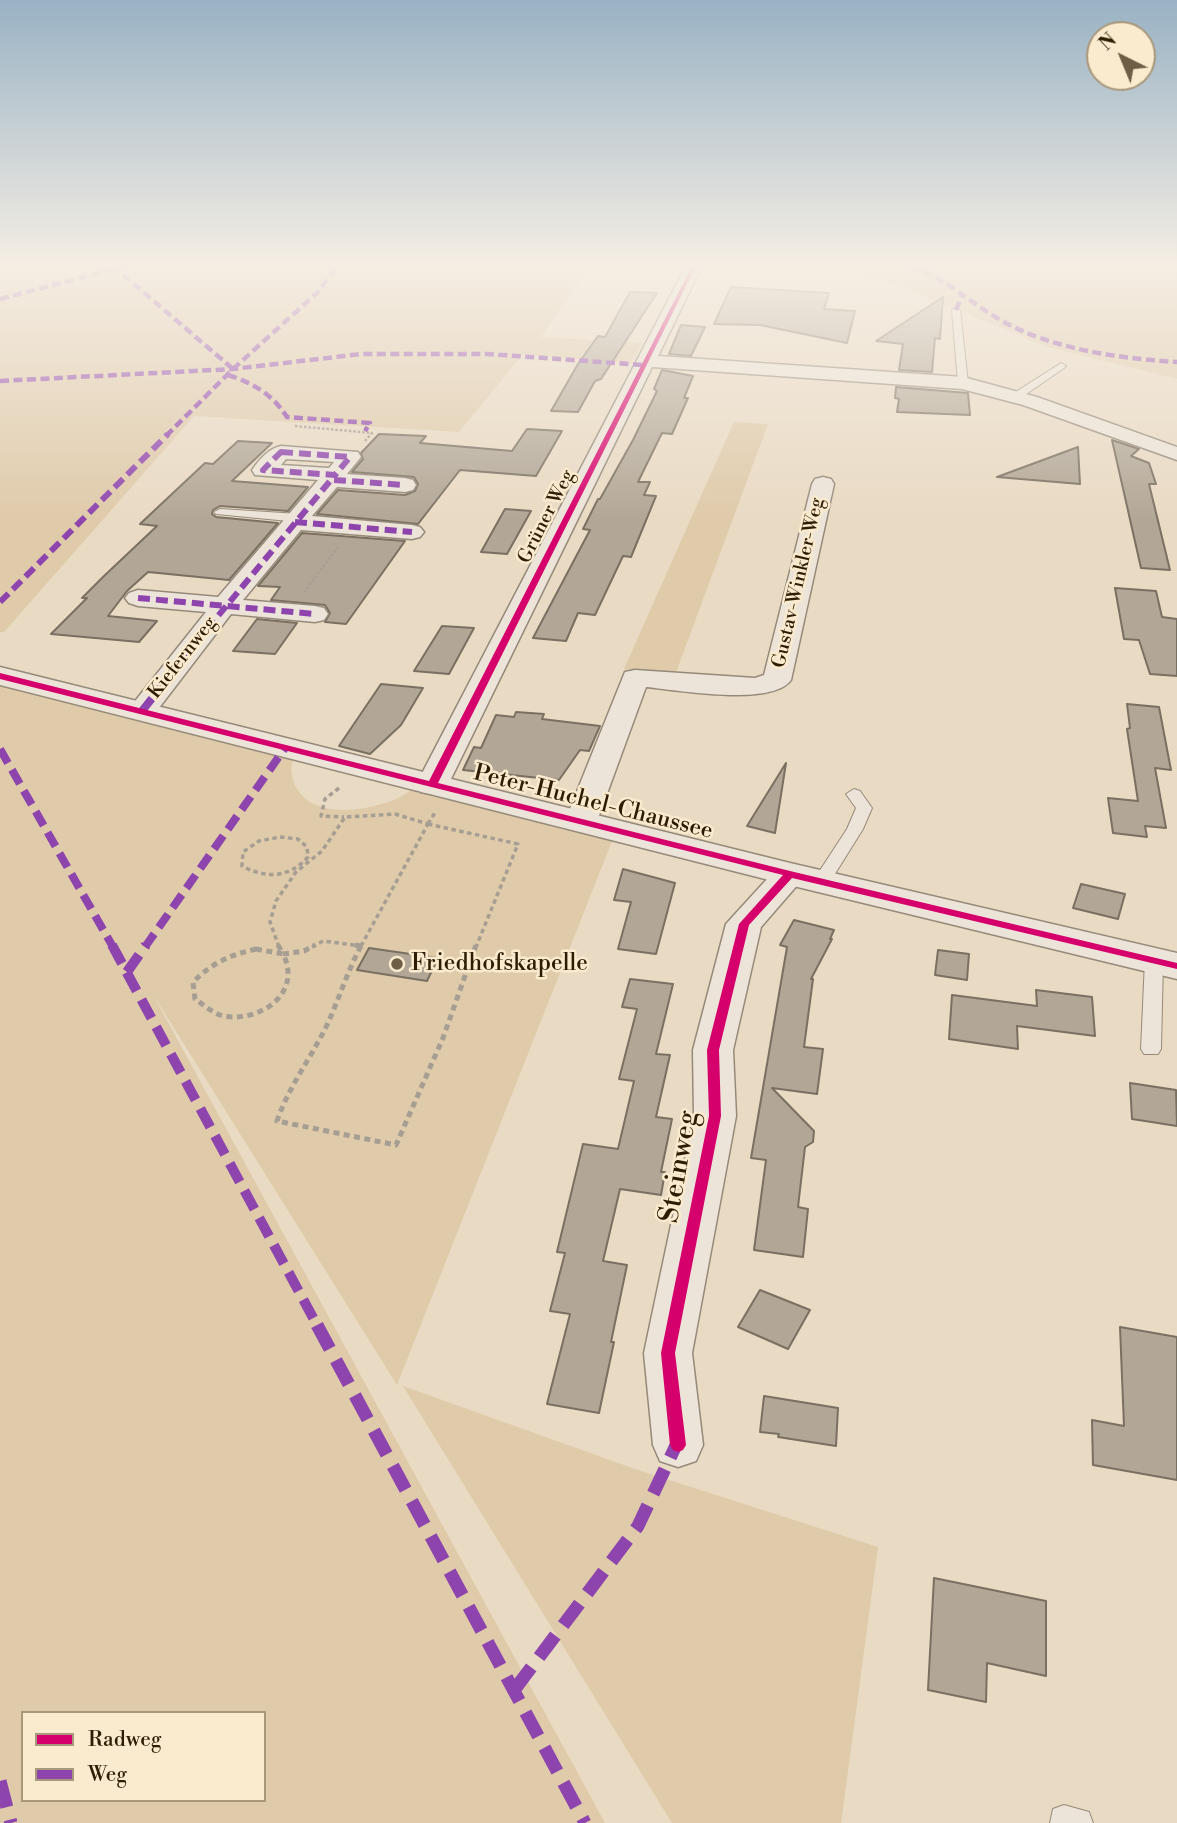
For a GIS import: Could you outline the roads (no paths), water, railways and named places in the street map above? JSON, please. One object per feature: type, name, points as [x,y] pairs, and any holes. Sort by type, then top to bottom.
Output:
[{"type":"street","name":"Grüner Weg","points":[[440,787],[652,351]]},
{"type":"street","points":[[647,361],[963,383],[1015,397],[1177,454]]},
{"type":"street","name":"Kiefernweg","points":[[142,711],[225,605],[335,477],[405,485]]},
{"type":"street","name":"Gustav-Winkler-Weg","points":[[581,821],[635,678],[757,687],[777,680],[823,484]]},
{"type":"street","points":[[297,520],[412,532]]},
{"type":"street","name":"Kiefernweg","points":[[138,598],[315,614]]},
{"type":"street","name":"Peter-Huchel-Chaussee","points":[[0,676],[440,787],[1165,963]]},
{"type":"street","name":"Steinweg","points":[[678,1445],[667,1353],[715,1116],[713,1050],[744,924],[806,877]]},
{"type":"lane","points":[[960,351],[963,383]]},
{"type":"lane","points":[[1015,397],[1061,366]]},
{"type":"lane","points":[[220,512],[297,520]]},
{"type":"lane","points":[[806,877],[855,829],[864,808],[853,794]]},
{"type":"lane","points":[[1151,1049],[1165,963]]},
{"type":"place","name":"Friedhofskapelle","points":[[397,964]]}]
